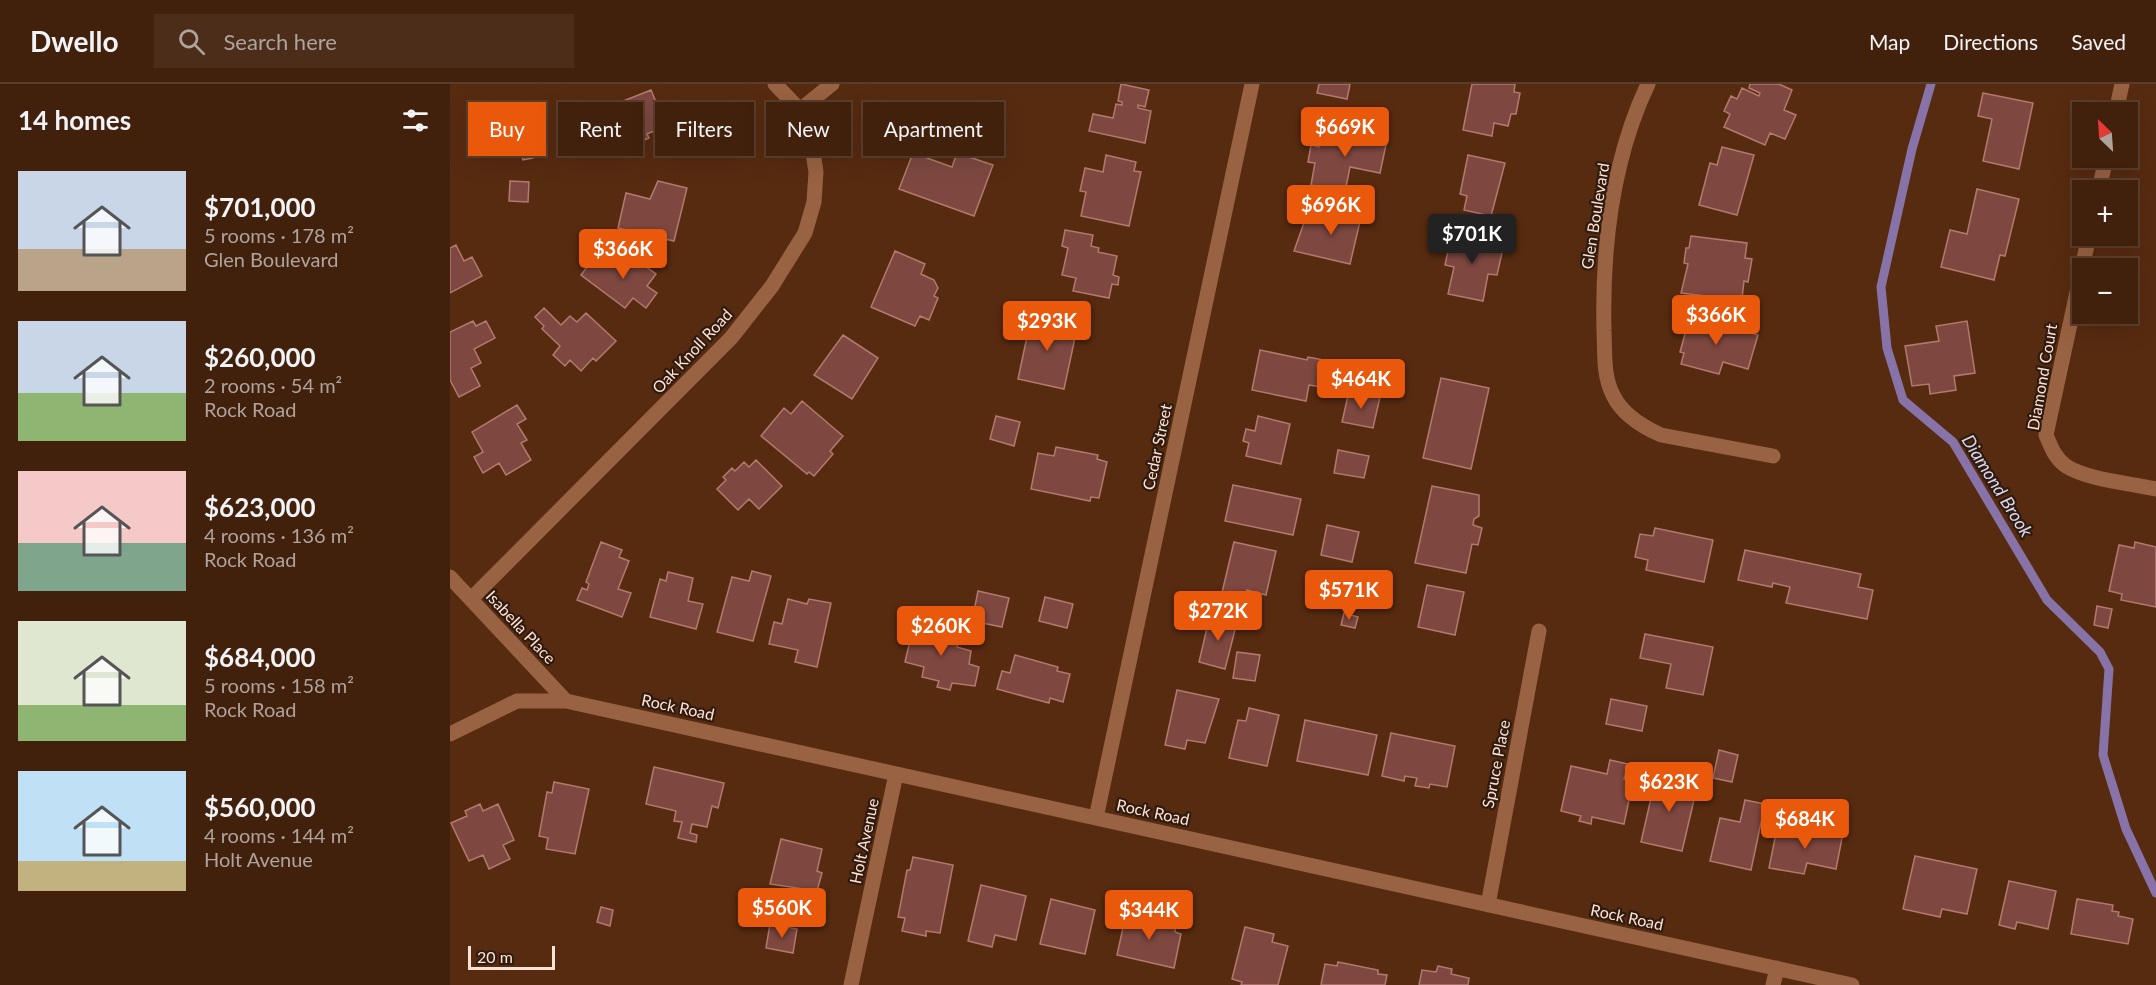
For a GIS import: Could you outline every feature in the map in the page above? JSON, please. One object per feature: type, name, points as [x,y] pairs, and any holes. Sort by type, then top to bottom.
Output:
[{"type":"street","points":[[776,84],[793,102]]},
{"type":"street","points":[[810,102],[832,84]]},
{"type":"street","name":"Cedar Street","points":[[1096,818],[1252,84]]},
{"type":"street","name":"Glen Boulevard","points":[[1648,84],[1623,153],[1609,223],[1603,284],[1607,378],[1613,395],[1624,410],[1645,428],[1661,435],[1773,456]]},
{"type":"street","points":[[2118,102],[2122,84]]},
{"type":"street","name":"Oak Knoll Road","points":[[471,599],[708,362],[772,286],[805,233],[814,202],[816,172],[813,156]]},
{"type":"street","name":"Diamond Court","points":[[2072,315],[2046,435],[2054,454],[2065,465],[2080,473],[2156,489]]},
{"type":"street","name":"Isabella Place","points":[[450,577],[566,701]]},
{"type":"street","name":"Spruce Place","points":[[1488,905],[1539,631]]},
{"type":"street","name":"Rock Road","points":[[450,734],[517,701],[566,701],[1852,985]]},
{"type":"street","name":"Holt Avenue","points":[[851,985],[896,774]]},
{"type":"street","points":[[1773,985],[1777,968]]},
{"type":"building","points":[[1121,84],[1149,90],[1145,107],[1138,105],[1138,108],[1151,111],[1145,143],[1089,131],[1093,114],[1113,118],[1116,104],[1122,105],[1122,102],[1118,101]]},
{"type":"building","points":[[1319,84],[1350,84],[1347,99],[1317,93]]},
{"type":"building","points":[[1472,84],[1515,84],[1514,92],[1520,93],[1516,114],[1511,114],[1508,126],[1494,123],[1492,136],[1463,130]]},
{"type":"building","points":[[1750,84],[1779,84],[1792,90],[1784,110],[1796,115],[1785,139],[1770,133],[1765,145],[1724,127],[1730,114],[1724,111],[1731,96],[1737,99],[1742,88],[1759,96],[1760,93],[1749,88]]},
{"type":"building","points":[[651,90],[656,102],[655,131],[647,134],[649,138],[643,141],[643,102],[621,102]]},
{"type":"building","points":[[1983,93],[2033,103],[2019,169],[1983,161],[1992,119],[1978,116]]},
{"type":"building","points":[[1331,129],[1387,140],[1380,173],[1350,167],[1345,192],[1311,185],[1315,163],[1308,162],[1311,145],[1319,147],[1321,137],[1329,139]]},
{"type":"building","points":[[1722,147],[1754,155],[1737,215],[1699,205],[1710,163],[1717,165]]},
{"type":"building","points":[[1106,155],[1136,162],[1134,171],[1141,172],[1129,226],[1081,216],[1086,192],[1080,191],[1085,168],[1103,172]]},
{"type":"building","points":[[1468,155],[1505,163],[1491,216],[1464,210],[1467,196],[1460,194]]},
{"type":"building","points":[[522,156],[533,156],[533,158],[523,160]]},
{"type":"building","points":[[912,156],[921,156],[952,167],[956,156],[966,156],[993,165],[974,216],[899,189]]},
{"type":"building","points":[[510,181],[529,182],[528,202],[509,201]]},
{"type":"building","points":[[658,181],[687,188],[674,241],[618,228],[626,193],[650,199]]},
{"type":"building","points":[[1977,189],[2019,199],[2005,256],[2000,255],[1994,280],[1941,267],[1950,230],[1967,234]]},
{"type":"building","points":[[1335,207],[1362,213],[1350,264],[1294,251],[1306,217],[1332,222]]},
{"type":"building","points":[[1065,230],[1093,235],[1091,246],[1099,248],[1098,252],[1117,256],[1113,275],[1119,277],[1118,285],[1112,284],[1109,298],[1073,291],[1076,278],[1062,275],[1068,248],[1062,246]]},
{"type":"building","points":[[1452,232],[1504,244],[1497,275],[1488,274],[1483,301],[1448,294],[1454,267],[1445,265]]},
{"type":"building","points":[[1691,236],[1747,243],[1745,258],[1752,259],[1748,282],[1744,281],[1741,307],[1713,303],[1714,297],[1681,293],[1688,264],[1684,263],[1686,248],[1689,248]]},
{"type":"building","points":[[456,245],[464,261],[472,257],[482,276],[450,293],[450,248]]},
{"type":"building","points":[[624,251],[656,274],[647,286],[657,293],[646,308],[633,298],[625,308],[581,275],[592,260],[602,267],[609,258],[615,263]]},
{"type":"building","points":[[895,251],[925,264],[921,274],[934,280],[938,288],[934,296],[938,298],[929,320],[920,316],[915,326],[871,307]]},
{"type":"building","points":[[544,308],[561,325],[570,316],[577,322],[586,313],[616,341],[596,361],[593,358],[581,371],[570,360],[565,366],[553,355],[560,346],[542,329],[544,326],[535,317]]},
{"type":"building","points":[[1032,313],[1059,319],[1058,324],[1077,328],[1064,389],[1018,379]]},
{"type":"building","points":[[1690,316],[1758,335],[1748,369],[1723,362],[1719,374],[1681,364],[1684,353],[1680,352]]},
{"type":"building","points":[[473,321],[476,326],[486,321],[495,338],[474,349],[481,363],[471,368],[480,386],[459,397],[450,380],[450,332]]},
{"type":"building","points":[[1967,321],[1975,373],[1954,376],[1956,390],[1930,394],[1929,384],[1912,386],[1905,346],[1939,341],[1936,326]]},
{"type":"building","points":[[843,335],[878,358],[852,399],[814,375]]},
{"type":"building","points":[[1260,350],[1307,360],[1308,357],[1335,362],[1331,379],[1323,377],[1321,387],[1309,385],[1306,401],[1252,390]]},
{"type":"building","points":[[1441,378],[1489,388],[1471,469],[1423,458]]},
{"type":"building","points":[[1349,391],[1380,397],[1373,428],[1342,422]]},
{"type":"building","points":[[802,401],[843,436],[830,451],[833,454],[814,476],[809,472],[807,474],[761,436],[784,408],[791,414]]},
{"type":"building","points":[[517,405],[526,419],[517,424],[527,440],[521,443],[531,460],[506,475],[499,463],[483,473],[474,457],[483,452],[472,432]]},
{"type":"building","points":[[996,416],[1020,422],[1014,446],[990,439]]},
{"type":"building","points":[[1258,416],[1290,424],[1281,464],[1246,456],[1249,443],[1243,441],[1246,429],[1255,431]]},
{"type":"building","points":[[1056,447],[1098,455],[1097,459],[1107,462],[1099,498],[1091,497],[1090,501],[1031,489],[1038,453],[1054,456]]},
{"type":"building","points":[[1338,450],[1369,456],[1364,478],[1334,473]]},
{"type":"building","points":[[756,460],[782,486],[759,509],[749,499],[738,510],[717,489],[726,480],[723,477],[732,468],[735,471],[744,462],[749,467]]},
{"type":"building","points":[[1233,485],[1301,499],[1293,535],[1225,521]]},
{"type":"building","points":[[1432,486],[1479,495],[1479,516],[1474,519],[1473,525],[1482,528],[1478,545],[1472,544],[1466,573],[1415,563]]},
{"type":"building","points":[[1327,525],[1359,532],[1352,562],[1321,555]]},
{"type":"building","points":[[1655,528],[1713,540],[1704,582],[1646,570],[1648,560],[1635,557],[1640,534],[1653,536]]},
{"type":"building","points":[[601,542],[622,550],[619,557],[629,561],[618,589],[631,593],[622,617],[577,600],[582,588],[587,590],[589,584],[586,582]]},
{"type":"building","points":[[1234,542],[1276,551],[1266,595],[1247,590],[1245,602],[1221,597]]},
{"type":"building","points":[[2135,542],[2156,547],[2156,607],[2121,600],[2122,594],[2109,591],[2119,545],[2134,548]]},
{"type":"building","points":[[1745,550],[1861,574],[1858,587],[1873,590],[1867,619],[1786,603],[1790,587],[1773,583],[1772,587],[1738,580]]},
{"type":"building","points":[[752,571],[771,576],[753,641],[717,632],[732,577],[749,581]]},
{"type":"building","points":[[668,572],[693,578],[688,601],[703,604],[696,629],[650,617],[660,579],[666,581]]},
{"type":"building","points":[[1427,585],[1464,592],[1455,635],[1418,627]]},
{"type":"building","points":[[978,591],[1009,598],[1002,627],[972,621]]},
{"type":"building","points":[[1045,597],[1073,604],[1067,628],[1039,621]]},
{"type":"building","points":[[788,599],[807,604],[809,599],[831,603],[817,667],[795,662],[798,650],[769,644],[774,622],[782,624]]},
{"type":"building","points":[[2097,606],[2112,609],[2108,628],[2094,625]]},
{"type":"building","points":[[1344,613],[1358,617],[1355,628],[1341,625]]},
{"type":"building","points":[[1210,615],[1237,622],[1225,669],[1199,662]]},
{"type":"building","points":[[914,623],[948,631],[947,634],[959,637],[957,647],[971,651],[969,664],[979,667],[975,686],[952,683],[950,690],[937,687],[939,681],[922,677],[924,667],[905,662]]},
{"type":"building","points":[[1645,634],[1713,647],[1703,695],[1666,688],[1671,664],[1640,658]]},
{"type":"building","points":[[1237,652],[1260,655],[1255,681],[1233,678]]},
{"type":"building","points":[[1015,655],[1058,667],[1057,671],[1070,674],[1063,702],[1050,698],[1049,703],[997,689],[1002,671],[1010,673]]},
{"type":"building","points":[[1177,690],[1219,699],[1205,743],[1187,740],[1185,749],[1165,745]]},
{"type":"building","points":[[1611,699],[1647,706],[1642,731],[1606,724]]},
{"type":"building","points":[[1249,708],[1279,715],[1267,766],[1229,758],[1238,720],[1246,721]]},
{"type":"building","points":[[1305,720],[1377,735],[1368,775],[1297,761]]},
{"type":"building","points":[[1391,733],[1455,746],[1447,787],[1430,784],[1429,788],[1415,786],[1417,778],[1405,776],[1404,781],[1382,776]]},
{"type":"building","points":[[1719,750],[1738,755],[1732,782],[1713,778]]},
{"type":"building","points":[[1610,760],[1628,764],[1624,779],[1633,781],[1624,824],[1592,817],[1591,824],[1579,821],[1581,816],[1561,811],[1571,766],[1607,774]]},
{"type":"building","points":[[654,767],[724,783],[718,808],[712,806],[707,827],[692,824],[690,833],[697,835],[696,842],[678,838],[682,822],[674,821],[676,811],[646,804]]},
{"type":"building","points":[[1657,772],[1671,775],[1670,781],[1697,787],[1682,851],[1641,842]]},
{"type":"building","points":[[554,782],[589,789],[575,854],[546,849],[548,838],[539,836],[547,792],[552,793]]},
{"type":"building","points":[[1745,800],[1765,804],[1751,870],[1710,861],[1720,818],[1740,822]]},
{"type":"building","points":[[480,804],[483,811],[498,804],[514,840],[503,845],[510,859],[489,869],[483,855],[469,861],[451,823],[467,816],[465,811]]},
{"type":"building","points":[[1812,827],[1843,833],[1836,869],[1807,863],[1804,874],[1769,868],[1777,828],[1811,834]]},
{"type":"building","points":[[781,839],[822,849],[817,871],[822,873],[817,891],[770,884]]},
{"type":"building","points":[[1915,856],[1977,869],[1967,914],[1942,909],[1940,917],[1903,909]]},
{"type":"building","points":[[913,857],[953,865],[940,933],[926,931],[926,936],[902,931],[905,918],[898,917],[907,870],[910,870]]},
{"type":"building","points":[[2009,881],[2056,891],[2048,929],[2017,922],[2015,929],[1999,925]]},
{"type":"building","points":[[981,885],[1026,896],[1016,940],[995,935],[992,947],[968,941]]},
{"type":"building","points":[[1051,899],[1095,910],[1085,954],[1040,944]]},
{"type":"building","points":[[2077,899],[2113,905],[2112,911],[2119,912],[2118,916],[2133,919],[2128,944],[2071,934]]},
{"type":"building","points":[[601,907],[613,910],[610,926],[597,922]]},
{"type":"building","points":[[1126,914],[1176,925],[1175,932],[1181,934],[1174,968],[1117,955]]},
{"type":"building","points":[[770,924],[797,929],[793,953],[766,948]]},
{"type":"building","points":[[1245,927],[1274,934],[1272,942],[1288,946],[1278,985],[1241,985],[1242,982],[1232,979]]},
{"type":"building","points":[[1338,962],[1378,970],[1378,974],[1387,975],[1385,985],[1321,985],[1325,964],[1337,966]]},
{"type":"building","points":[[1438,966],[1452,969],[1451,974],[1469,978],[1468,985],[1419,985],[1422,970],[1436,972]]},
{"type":"waterway","name":"Diamond Brook","points":[[1931,84],[1912,149],[1881,287],[1887,348],[1903,400],[1953,442],[2047,600],[2100,652],[2109,669],[2103,755],[2126,829],[2156,893]]}]
